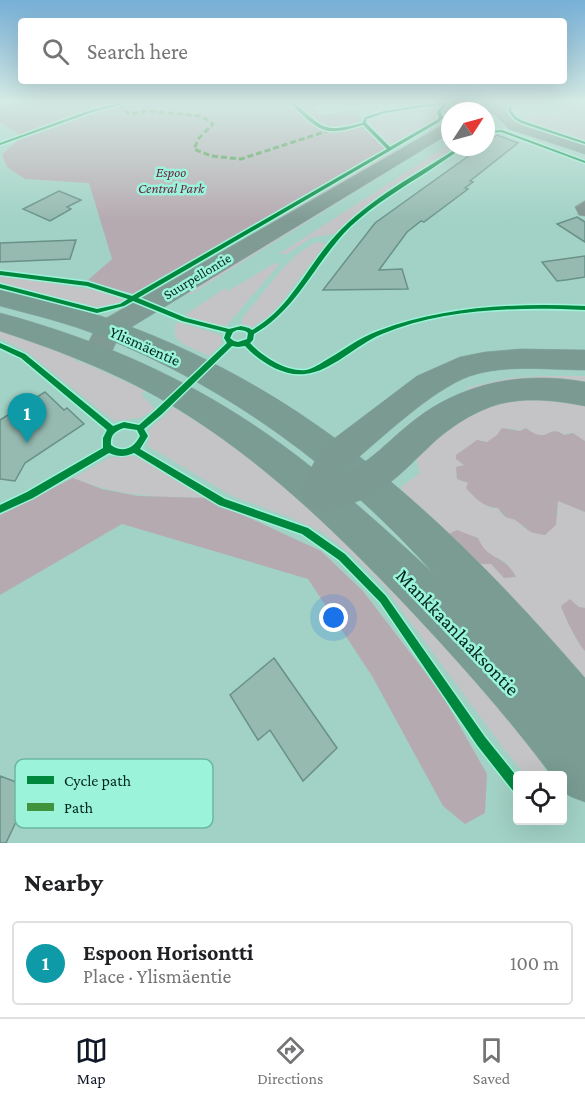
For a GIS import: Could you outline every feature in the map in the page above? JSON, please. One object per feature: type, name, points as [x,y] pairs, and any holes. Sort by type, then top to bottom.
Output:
[{"type":"highway","points":[[328,477],[428,384],[460,368],[485,362],[521,359],[585,360]]},
{"type":"highway","points":[[367,483],[424,430],[452,409],[477,398],[500,392],[547,389],[585,394]]},
{"type":"main road","name":"Suurpellontie","points":[[112,341],[429,141]]},
{"type":"main road","points":[[550,141],[585,156]]},
{"type":"main road","points":[[563,141],[585,149]]},
{"type":"main road","name":"Suurpellontie","points":[[112,341],[441,143]]},
{"type":"main road","name":"Ylismäentie","points":[[0,298],[112,341],[174,358],[260,406],[328,477]]},
{"type":"main road","name":"Ylismäentie","points":[[0,322],[112,341],[148,379],[235,430],[328,477],[367,483]]},
{"type":"main road","name":"Mankkaanlaaksontie","points":[[328,477],[444,613],[506,680],[585,776]]},
{"type":"main road","points":[[367,483],[468,582],[537,657],[585,716]]},
{"type":"street","points":[[585,206],[583,207],[585,211]]},
{"type":"shaded area","points":[[385,141],[399,141],[393,145]]},
{"type":"shaded area","points":[[437,141],[191,294],[183,293]]},
{"type":"shaded area","points":[[441,150],[441,156],[444,156],[379,199],[337,233],[311,238],[287,254],[279,254]]},
{"type":"shaded area","points":[[391,151],[395,152],[275,223],[265,225]]},
{"type":"shaded area","points":[[317,242],[326,244],[273,313],[253,327],[242,325],[242,318],[276,276],[296,256]]},
{"type":"shaded area","points":[[275,263],[279,264],[227,325],[211,325],[185,315],[225,288],[228,291]]},
{"type":"shaded area","points":[[0,276],[103,291],[127,299],[114,306],[92,307],[0,283]]},
{"type":"shaded area","points":[[178,322],[217,334],[222,337],[221,344],[209,356],[183,344],[175,337],[175,326]]},
{"type":"shaded area","points":[[0,331],[76,357],[73,360],[144,390],[142,395],[155,409],[140,418],[114,421],[27,352],[0,338]]},
{"type":"shaded area","points":[[585,376],[585,387],[469,391],[466,388],[509,378]]},
{"type":"shaded area","points":[[520,398],[585,403],[585,441],[573,433],[537,437],[527,428],[520,431],[511,428],[487,442],[477,440],[456,455],[456,459],[464,465],[455,473],[457,479],[469,482],[474,497],[491,508],[498,508],[502,515],[519,522],[524,529],[558,516],[558,501],[585,512],[585,608],[579,607],[565,616],[585,651],[585,687],[477,564],[509,564],[433,525],[409,502],[401,487],[420,473],[416,458],[433,438],[469,411]]},
{"type":"shaded area","points":[[173,407],[239,448],[348,540],[533,738],[545,771],[522,771],[384,586],[353,556],[322,532],[232,496],[148,446],[149,430]]},
{"type":"shaded area","points":[[132,456],[140,458],[206,498],[123,492],[73,478],[109,458]]},
{"type":"green space","name":"Espoo Central Park","points":[[17,141],[378,141],[386,149],[134,294],[87,281],[112,259],[89,183],[25,179],[7,167],[2,154]]},
{"type":"green space","points":[[502,428],[520,431],[526,428],[540,435],[554,431],[564,435],[573,433],[585,441],[585,512],[558,501],[556,525],[545,535],[535,533],[515,520],[507,518],[498,508],[480,502],[466,488],[468,483],[457,479],[456,467],[464,465],[456,459],[456,455],[477,440],[487,442]]},
{"type":"green space","points":[[73,478],[102,489],[138,496],[206,498],[321,551],[363,591],[441,693],[487,774],[485,813],[465,824],[443,806],[372,676],[308,579],[122,524],[0,595],[0,515]]},
{"type":"green space","points":[[457,530],[478,538],[486,551],[506,564],[516,577],[504,578],[491,564],[477,564],[446,535]]},
{"type":"green space","points":[[570,599],[579,607],[585,608],[585,651],[578,642],[561,606]]},
{"type":"building","points":[[495,141],[518,143],[470,181],[473,182],[465,188],[468,189],[407,232],[379,270],[402,269],[408,289],[323,290],[375,223],[468,156],[495,156]]},
{"type":"building","points":[[59,191],[81,200],[67,207],[71,209],[50,221],[23,209]]},
{"type":"building","points":[[577,217],[585,222],[585,242],[557,224]]},
{"type":"building","points":[[76,240],[70,259],[0,262],[0,243]]},
{"type":"building","points":[[585,256],[585,277],[566,280],[557,281],[542,262]]},
{"type":"building","points":[[45,392],[64,410],[67,408],[84,424],[25,463],[15,481],[0,479],[0,420]]},
{"type":"building","points":[[274,658],[337,748],[303,781],[270,730],[258,740],[230,695]]},
{"type":"building","points":[[0,776],[15,782],[15,824],[6,843],[0,843]]},
{"type":"marked path","points":[[197,141],[194,149],[211,156],[241,159],[295,141]]},
{"type":"cycle path","points":[[0,144],[7,141]]},
{"type":"cycle path","points":[[381,141],[389,149]]},
{"type":"cycle path","points":[[0,286],[97,311],[122,305],[403,141]]},
{"type":"cycle path","points":[[529,141],[585,162]]},
{"type":"cycle path","points":[[580,141],[585,143]]},
{"type":"cycle path","points":[[251,333],[277,315],[329,247],[352,223],[382,199],[448,156]]},
{"type":"cycle path","points":[[0,273],[88,284],[124,295],[184,320],[230,331]]},
{"type":"cycle path","points":[[246,343],[251,349],[281,368],[306,372],[322,366],[378,333],[427,318],[507,308],[585,308]]},
{"type":"cycle path","points":[[238,328],[247,329],[251,333],[250,340],[238,345],[227,338],[230,331],[238,328]]},
{"type":"cycle path","points":[[140,428],[231,343]]},
{"type":"cycle path","points":[[0,345],[23,356],[112,430]]},
{"type":"cycle path","points":[[124,425],[140,428],[144,436],[138,447],[128,452],[117,453],[107,447],[106,442],[113,430],[124,425]]},
{"type":"cycle path","points":[[0,509],[30,495],[108,449]]},
{"type":"cycle path","points":[[135,450],[222,502],[305,531],[342,557],[383,599],[481,741],[513,782]]},
{"type":"place","name":"Espoon Horisontti","points":[[27,443]]}]
